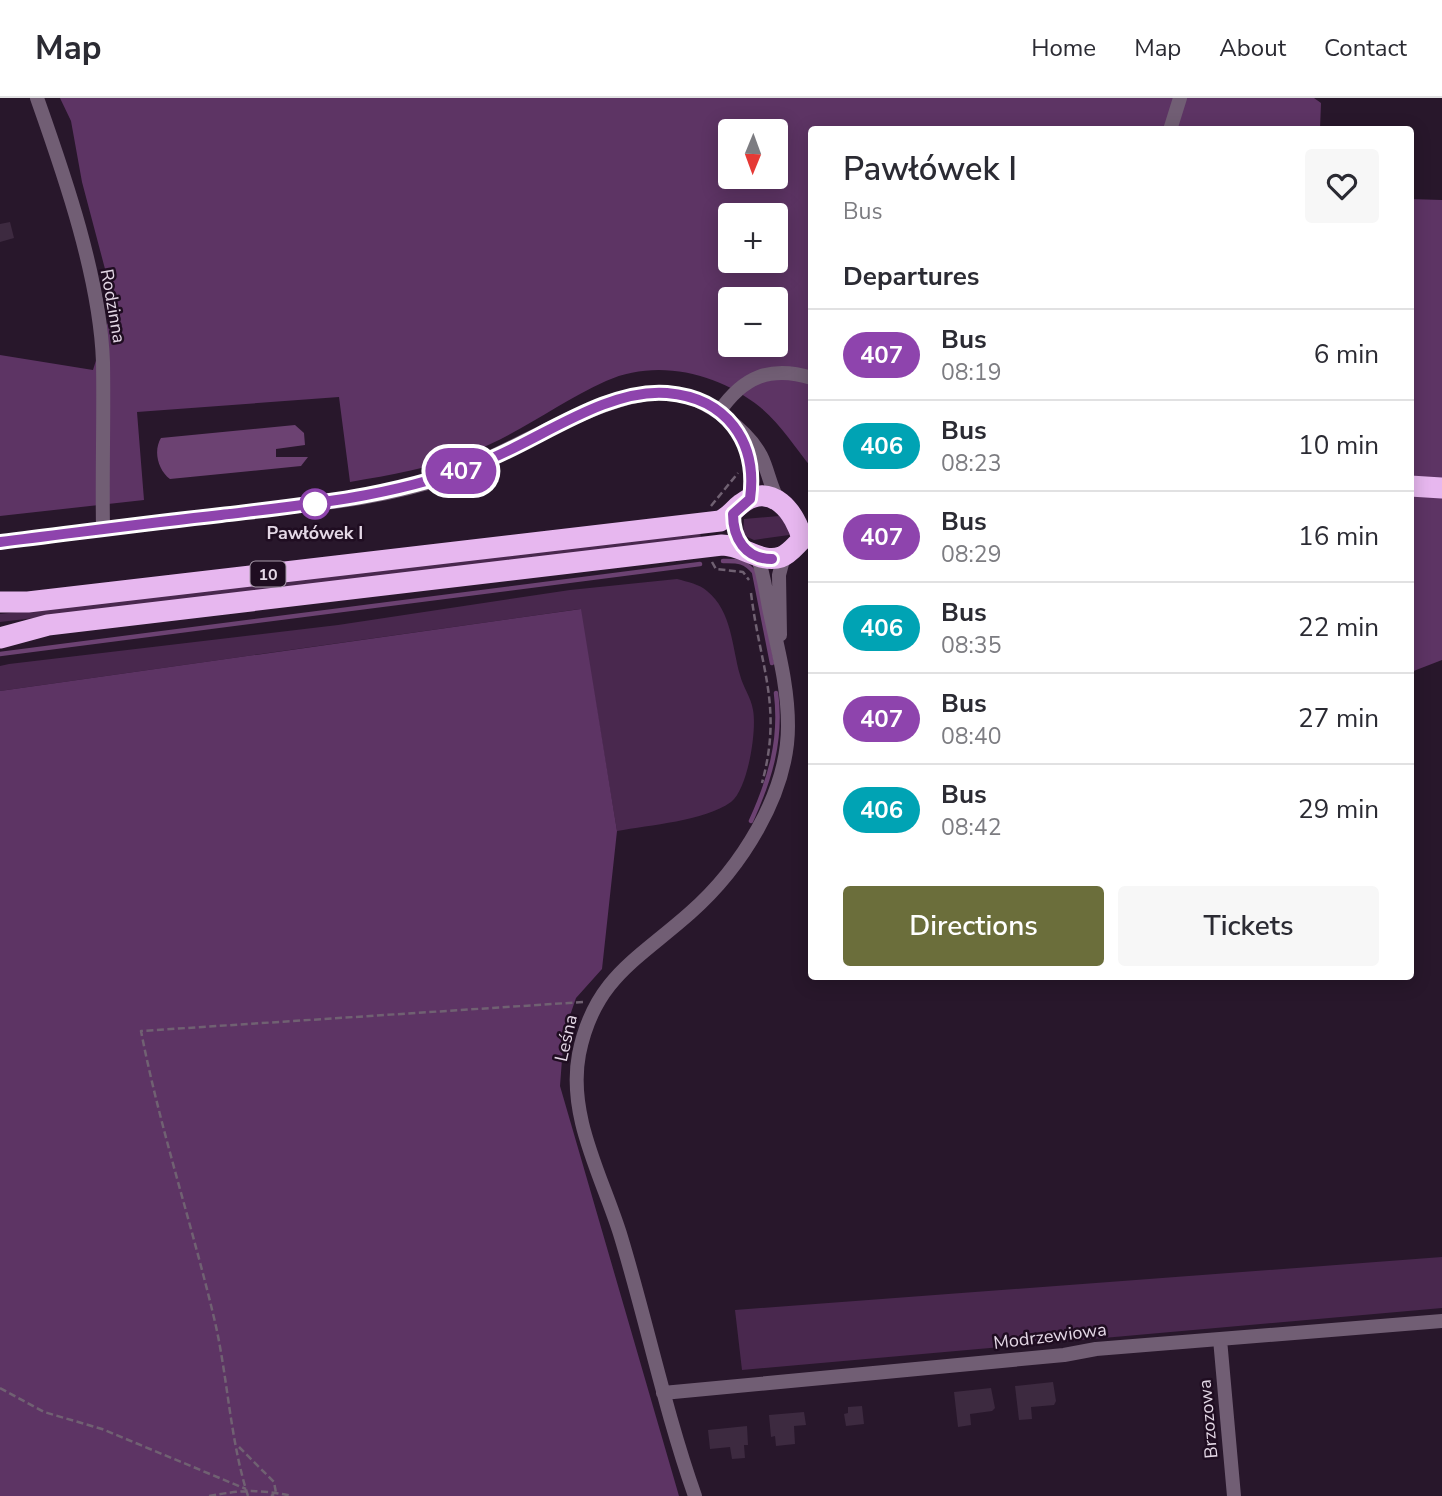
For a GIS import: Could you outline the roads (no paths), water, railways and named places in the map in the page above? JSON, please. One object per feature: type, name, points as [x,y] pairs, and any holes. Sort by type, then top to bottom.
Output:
[{"type":"highway","points":[[1414,486],[1442,488]]},
{"type":"highway","points":[[750,499],[763,496],[808,511]]},
{"type":"highway","name":"10","points":[[0,602],[28,602],[720,521],[750,499]]},
{"type":"highway","points":[[784,505],[807,536],[784,556]]},
{"type":"highway","points":[[733,514],[735,535],[750,552]]},
{"type":"highway","name":"10","points":[[0,638],[48,625],[722,545],[766,559],[784,556]]},
{"type":"street","name":"Rodzinna","points":[[37,98],[61,166],[93,297],[103,361],[103,528]]},
{"type":"street","points":[[1171,126],[1180,98]]},
{"type":"street","points":[[719,412],[748,380],[763,373],[781,371],[808,377]]},
{"type":"street","points":[[0,542],[326,503],[412,487],[489,460],[587,413],[640,394],[678,394],[719,412],[761,457],[784,505]]},
{"type":"street","points":[[743,437],[752,475],[750,499]]},
{"type":"street","name":"Leśna","points":[[750,552],[765,575],[771,618],[779,643]]},
{"type":"street","name":"Leśna","points":[[695,1496],[663,1393],[621,1236],[580,1116],[577,1087],[579,1056],[596,1001],[627,965],[693,911],[713,890],[731,869],[759,823],[785,758],[788,728],[779,643],[782,609],[779,575],[784,556]]},
{"type":"street","name":"Modrzewiowa","points":[[663,1393],[1220,1339],[1442,1321]]},
{"type":"street","name":"Brzozowa","points":[[1220,1339],[1234,1496]]},
{"type":"waterway","points":[[723,561],[740,562],[754,572],[772,663]]},
{"type":"waterway","points":[[0,654],[700,564]]},
{"type":"waterway","points":[[751,821],[773,759],[777,727],[776,693]]},
{"type":"place","name":"Pawłówek I","points":[[315,504]]}]
